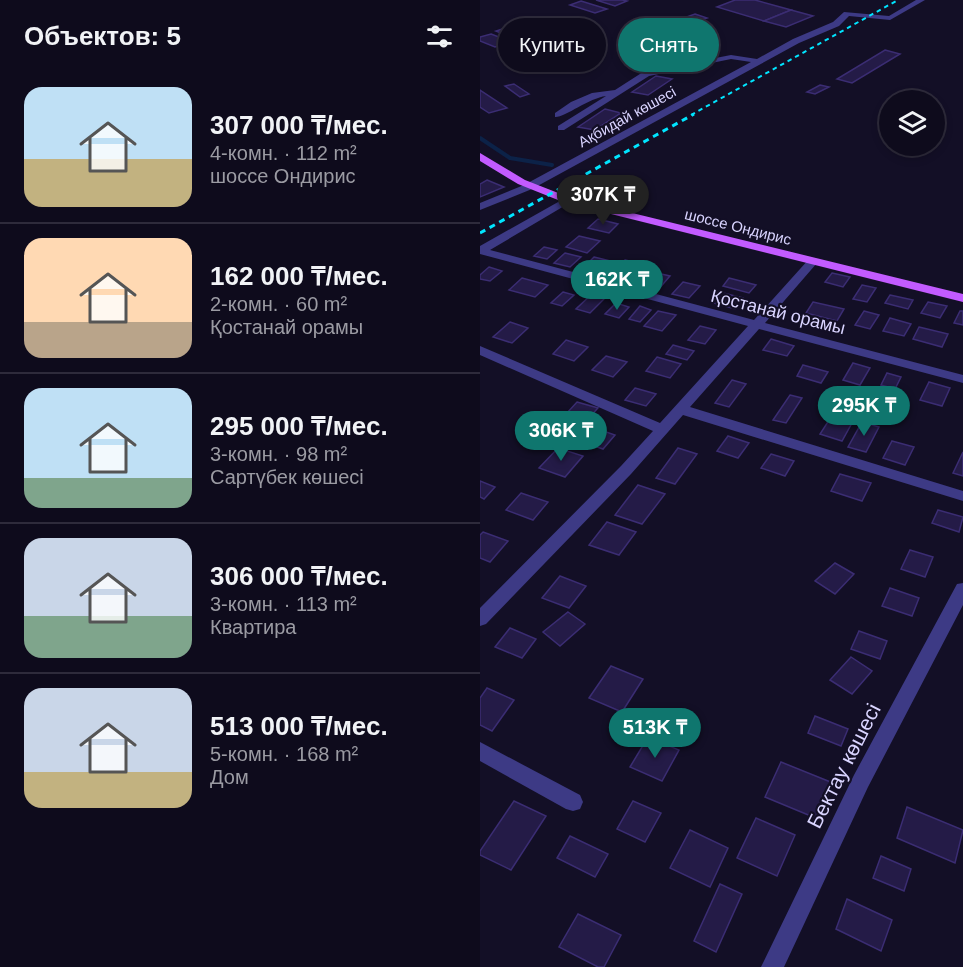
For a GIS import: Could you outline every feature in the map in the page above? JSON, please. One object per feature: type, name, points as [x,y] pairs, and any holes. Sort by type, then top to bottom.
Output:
[{"type":"main road","name":"шоссе Ондирис","points":[[480,156],[507,176],[528,187],[567,200],[963,298]]},
{"type":"street","name":"Ақбидай көшесі","points":[[480,207],[528,187],[796,41],[836,24],[847,14],[890,18],[921,0]]},
{"type":"street","points":[[561,128],[646,74],[731,57],[747,58],[758,62]]},
{"type":"street","points":[[578,119],[558,115],[574,104],[595,96],[617,92]]},
{"type":"street","points":[[480,251],[567,200]]},
{"type":"street","name":"Қостанай орамы","points":[[480,251],[963,379]]},
{"type":"street","points":[[480,619],[626,470],[813,261]]},
{"type":"street","points":[[480,350],[662,429]]},
{"type":"street","points":[[680,409],[963,496]]},
{"type":"street","name":"Бектау көшесі","points":[[772,967],[861,781],[963,589]]},
{"type":"street","points":[[480,751],[573,802]]},
{"type":"building","points":[[596,0],[622,0],[627,1],[615,6]]},
{"type":"building","points":[[735,0],[755,0],[791,10],[764,21],[717,7]]},
{"type":"building","points":[[581,1],[607,9],[595,13],[570,5]]},
{"type":"building","points":[[791,10],[813,16],[786,27],[764,21]]},
{"type":"building","points":[[695,14],[707,18],[684,18]]},
{"type":"building","points":[[491,34],[498,37],[498,46],[480,41],[480,37]]},
{"type":"building","points":[[885,50],[900,54],[852,83],[837,79]]},
{"type":"building","points":[[656,76],[672,79],[648,95],[632,92]]},
{"type":"building","points":[[514,84],[529,94],[520,97],[505,86]]},
{"type":"building","points":[[820,85],[829,87],[815,94],[807,92]]},
{"type":"building","points":[[480,90],[507,108],[489,113],[480,107]]},
{"type":"building","points":[[605,109],[621,113],[595,130],[578,127]]},
{"type":"building","points":[[487,180],[504,187],[480,197],[480,184]]},
{"type":"building","points":[[598,219],[618,224],[609,233],[588,228]]},
{"type":"building","points":[[579,236],[600,241],[587,253],[566,247]]},
{"type":"building","points":[[544,247],[557,250],[547,259],[534,256]]},
{"type":"building","points":[[565,253],[581,257],[570,267],[554,263]]},
{"type":"building","points":[[594,257],[610,261],[598,273],[582,269]]},
{"type":"building","points":[[625,260],[638,263],[623,278],[610,274]]},
{"type":"building","points":[[489,267],[502,271],[490,281],[480,279],[480,275]]},
{"type":"building","points":[[657,273],[670,276],[658,290],[645,286]]},
{"type":"building","points":[[832,273],[850,277],[843,287],[825,282]]},
{"type":"building","points":[[522,278],[548,285],[535,297],[509,290]]},
{"type":"building","points":[[729,278],[756,285],[749,293],[723,286]]},
{"type":"building","points":[[683,282],[700,286],[689,298],[672,294]]},
{"type":"building","points":[[862,285],[876,288],[867,302],[853,299]]},
{"type":"building","points":[[563,292],[574,295],[562,306],[551,303]]},
{"type":"building","points":[[594,292],[608,295],[590,313],[576,309]]},
{"type":"building","points":[[723,293],[743,298],[735,309],[714,303]]},
{"type":"building","points":[[890,295],[913,300],[908,309],[885,303]]},
{"type":"building","points":[[813,302],[844,309],[837,321],[806,313]]},
{"type":"building","points":[[928,302],[947,306],[940,318],[921,313]]},
{"type":"building","points":[[616,303],[629,307],[619,318],[605,314]]},
{"type":"building","points":[[640,306],[651,310],[640,322],[629,319]]},
{"type":"building","points":[[658,311],[676,315],[662,331],[644,326]]},
{"type":"building","points":[[864,311],[879,315],[870,329],[855,325]]},
{"type":"building","points":[[960,311],[963,311],[963,325],[954,323]]},
{"type":"building","points":[[890,318],[911,324],[904,336],[883,331]]},
{"type":"building","points":[[510,322],[528,328],[512,343],[493,337]]},
{"type":"building","points":[[700,326],[716,330],[705,344],[688,340]]},
{"type":"building","points":[[919,327],[948,334],[942,347],[913,339]]},
{"type":"building","points":[[771,339],[794,346],[787,356],[763,350]]},
{"type":"building","points":[[566,340],[588,347],[574,361],[553,354]]},
{"type":"building","points":[[673,345],[694,351],[687,360],[666,354]]},
{"type":"building","points":[[606,356],[627,362],[613,377],[592,370]]},
{"type":"building","points":[[657,357],[681,364],[670,378],[646,371]]},
{"type":"building","points":[[853,363],[870,368],[860,385],[843,380]]},
{"type":"building","points":[[803,365],[828,372],[821,383],[797,376]]},
{"type":"building","points":[[887,373],[901,377],[895,389],[881,385]]},
{"type":"building","points":[[732,380],[746,384],[729,407],[715,403]]},
{"type":"building","points":[[929,382],[950,388],[942,406],[920,400]]},
{"type":"building","points":[[635,388],[656,394],[646,406],[625,400]]},
{"type":"building","points":[[790,395],[802,398],[786,423],[773,420]]},
{"type":"building","points":[[577,402],[598,408],[587,420],[566,414]]},
{"type":"building","points":[[831,417],[852,423],[842,441],[820,434]]},
{"type":"building","points":[[862,422],[879,427],[866,452],[848,447]]},
{"type":"building","points":[[592,427],[615,435],[603,449],[580,441]]},
{"type":"building","points":[[728,436],[749,443],[738,458],[717,451]]},
{"type":"building","points":[[892,441],[914,447],[905,465],[883,458]]},
{"type":"building","points":[[558,448],[583,456],[565,477],[539,468]]},
{"type":"building","points":[[678,448],[697,454],[675,484],[656,478]]},
{"type":"building","points":[[963,452],[963,476],[953,473]]},
{"type":"building","points":[[771,454],[794,461],[785,476],[761,468]]},
{"type":"building","points":[[840,474],[871,483],[862,501],[831,491]]},
{"type":"building","points":[[480,481],[495,487],[484,499],[480,497]]},
{"type":"building","points":[[638,485],[665,494],[642,524],[615,515]]},
{"type":"building","points":[[521,493],[548,502],[533,520],[506,510]]},
{"type":"building","points":[[938,510],[963,517],[959,532],[932,523]]},
{"type":"building","points":[[607,522],[636,532],[619,555],[589,545]]},
{"type":"building","points":[[483,532],[508,541],[490,562],[480,558],[480,535]]},
{"type":"building","points":[[910,550],[933,557],[925,577],[901,569]]},
{"type":"building","points":[[835,563],[854,574],[835,594],[815,581]]},
{"type":"building","points":[[560,576],[586,586],[569,608],[542,598]]},
{"type":"building","points":[[890,588],[919,598],[912,616],[882,606]]},
{"type":"building","points":[[568,612],[585,624],[560,646],[543,632]]},
{"type":"building","points":[[510,628],[536,639],[522,658],[495,647]]},
{"type":"building","points":[[859,631],[887,641],[880,659],[851,649]]},
{"type":"building","points":[[851,657],[872,671],[852,694],[830,680]]},
{"type":"building","points":[[611,666],[643,679],[622,712],[589,698]]},
{"type":"building","points":[[487,688],[514,700],[492,731],[480,725],[480,698]]},
{"type":"building","points":[[815,716],[848,729],[841,746],[808,733]]},
{"type":"building","points":[[648,737],[679,750],[662,781],[630,767]]},
{"type":"building","points":[[781,762],[833,783],[818,819],[765,797]]},
{"type":"building","points":[[514,801],[546,816],[511,870],[480,855],[480,851]]},
{"type":"building","points":[[633,801],[661,813],[645,842],[617,829]]},
{"type":"building","points":[[907,807],[963,830],[955,863],[897,838]]},
{"type":"building","points":[[756,818],[795,835],[777,876],[737,858]]},
{"type":"building","points":[[690,830],[728,848],[710,887],[670,868]]},
{"type":"building","points":[[570,836],[608,854],[595,877],[557,858]]},
{"type":"building","points":[[881,856],[911,869],[904,891],[873,878]]},
{"type":"building","points":[[720,884],[742,894],[716,952],[694,941]]},
{"type":"building","points":[[847,899],[892,920],[881,951],[836,929]]},
{"type":"building","points":[[578,914],[621,935],[604,967],[598,967],[559,947]]},
{"type":"waterway","points":[[480,138],[510,158],[552,165]]},
{"type":"railway","points":[[691,115],[898,0]]},
{"type":"railway","points":[[480,233],[694,114]]}]
